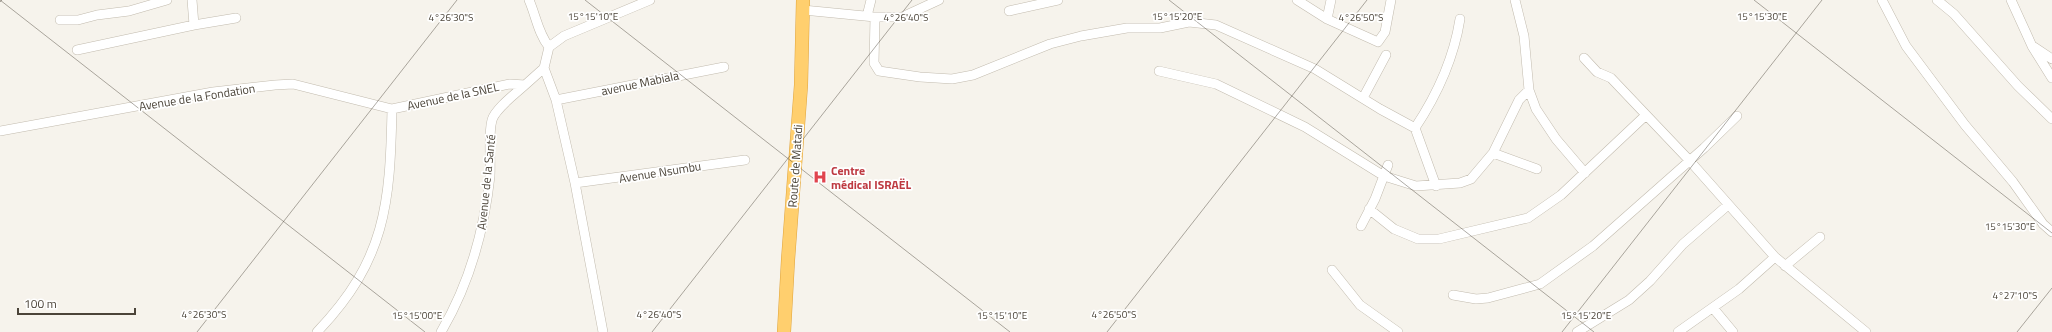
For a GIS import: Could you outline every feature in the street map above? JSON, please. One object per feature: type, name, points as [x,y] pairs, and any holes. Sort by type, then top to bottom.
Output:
[{"type":"highway","name":"Route de Matadi","points":[[783,332],[801,85],[803,5]]},
{"type":"street","points":[[60,20],[78,20],[111,12],[129,11],[167,0]]},
{"type":"street","points":[[192,0],[194,25]]},
{"type":"street","points":[[529,0],[536,18],[538,30],[549,48]]},
{"type":"street","points":[[525,85],[544,68],[549,48],[564,36],[650,0]]},
{"type":"street","points":[[871,0],[874,63],[879,71],[920,77],[952,79],[973,75],[1050,44],[1081,36],[1127,28],[1160,28],[1189,22],[1216,25],[1315,69],[1416,128],[1436,186]]},
{"type":"street","points":[[803,5],[871,16],[902,17],[939,0]]},
{"type":"street","points":[[1009,12],[1058,0]]},
{"type":"street","points":[[1297,0],[1327,19],[1378,42],[1385,32],[1391,0]]},
{"type":"street","points":[[1327,19],[1331,0]]},
{"type":"street","points":[[1515,0],[1524,36],[1529,90],[1536,109],[1556,139],[1585,173]]},
{"type":"street","points":[[1882,0],[1906,46],[1965,125],[2051,228]]},
{"type":"street","points":[[1938,0],[1954,14],[2018,86],[2052,119]]},
{"type":"street","points":[[2010,0],[2032,46],[2052,78]]},
{"type":"street","points":[[77,50],[194,25],[236,18]]},
{"type":"street","points":[[1416,128],[1433,97],[1453,52],[1460,19]]},
{"type":"street","points":[[2032,46],[2052,59]]},
{"type":"street","points":[[1363,98],[1386,55]]},
{"type":"street","points":[[1584,58],[1596,72],[1611,78],[1689,160],[1775,257],[1866,332]]},
{"type":"street","name":"avenue Mabiala","points":[[556,100],[724,67]]},
{"type":"street","points":[[544,68],[556,100],[575,183],[603,332]]},
{"type":"street","points":[[1159,71],[1216,84],[1271,109],[1323,138],[1384,176],[1416,186],[1436,186],[1460,183],[1471,179],[1493,153],[1519,100],[1529,90]]},
{"type":"street","name":"Avenue de la Fondation","points":[[0,131],[214,92],[275,85],[293,84],[392,109]]},
{"type":"street","name":"Avenue de la SNEL","points":[[317,332],[352,290],[372,254],[382,222],[388,189],[392,109],[510,84],[525,85]]},
{"type":"street","name":"Avenue de la Santé","points":[[441,332],[463,291],[481,236],[486,211],[490,171],[492,120],[506,102],[525,85]]},
{"type":"street","points":[[1370,210],[1394,229],[1418,239],[1439,239],[1528,218],[1561,195],[1646,116]]},
{"type":"street","points":[[1453,295],[1471,299],[1488,298],[1540,284],[1593,246],[1704,148],[1737,116]]},
{"type":"street","points":[[1493,153],[1537,169]]},
{"type":"street","name":"Avenue Nsumbu","points":[[575,183],[745,160]]},
{"type":"street","points":[[1361,226],[1370,210],[1388,166]]},
{"type":"street","points":[[1577,332],[1629,300],[1665,265],[1683,244],[1728,205]]},
{"type":"street","points":[[1785,266],[1820,237]]},
{"type":"street","points":[[1678,332],[1739,289],[1775,257]]},
{"type":"street","points":[[1332,270],[1356,302],[1382,323],[1398,332]]},
{"type":"street","points":[[1713,308],[1733,332]]},
{"type":"place","name":"Centre médical ISRAËL","points":[[820,177]]}]
